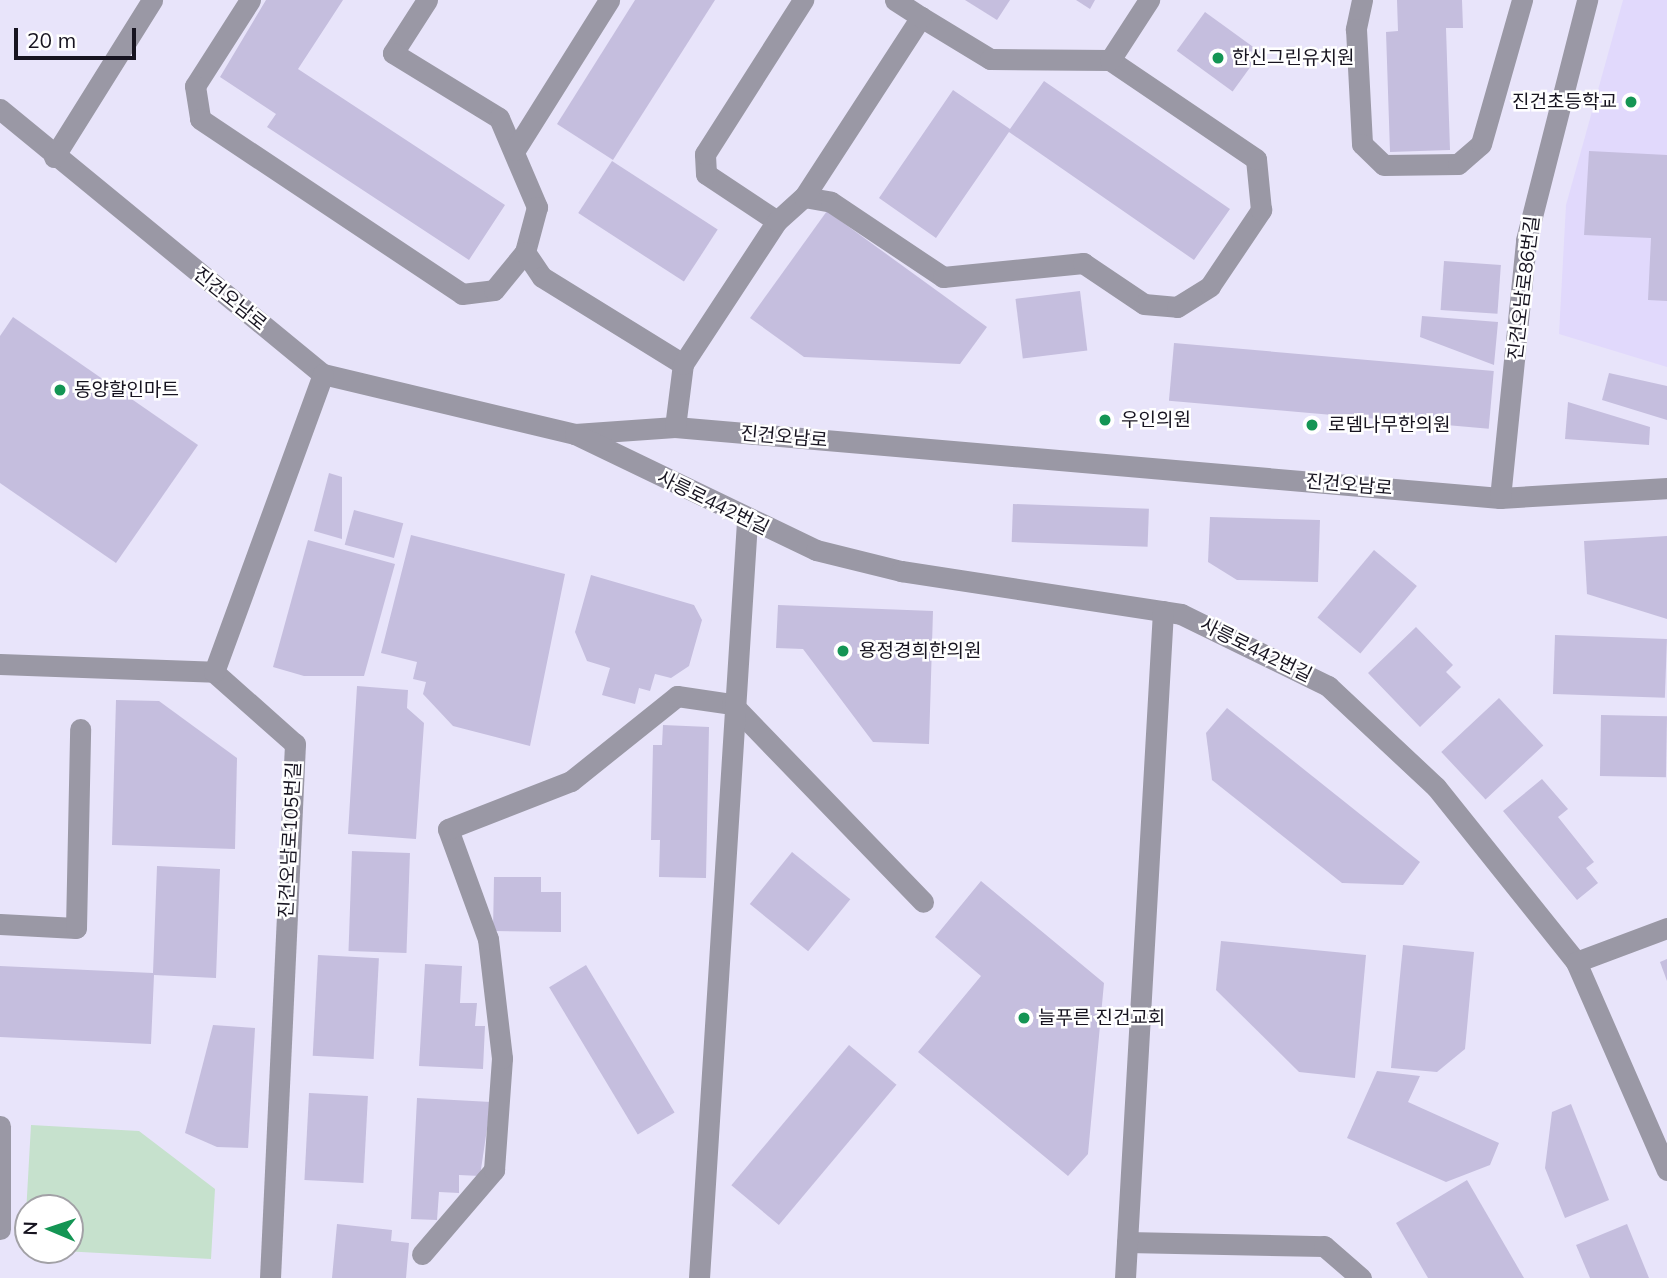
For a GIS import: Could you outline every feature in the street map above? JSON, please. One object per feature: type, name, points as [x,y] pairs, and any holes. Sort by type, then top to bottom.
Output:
[{"type":"street","points":[[54,157],[152,0]]},
{"type":"street","points":[[250,0],[195,86],[200,119],[462,294],[494,290],[524,252],[537,206],[499,118],[394,53],[427,0]]},
{"type":"street","points":[[514,150],[609,0]]},
{"type":"street","points":[[776,221],[706,174],[705,154],[803,0]]},
{"type":"street","points":[[804,197],[831,202],[943,277],[1083,263],[1144,304],[1177,307],[1210,286],[1261,210],[1256,159],[1110,60],[990,60],[895,0]]},
{"type":"street","points":[[1110,60],[1149,0]]},
{"type":"street","points":[[1362,0],[1356,29],[1362,144],[1384,165],[1458,164],[1481,144],[1522,0]]},
{"type":"street","name":"진건오남로86번길","points":[[1500,498],[1526,240],[1587,0]]},
{"type":"street","points":[[675,427],[683,364],[776,221],[804,197],[921,17]]},
{"type":"street","name":"진건오남로","points":[[0,110],[54,157],[323,374],[575,434],[675,427],[1500,498],[1667,488]]},
{"type":"street","points":[[524,252],[542,276],[683,364]]},
{"type":"street","points":[[0,664],[214,672],[323,374]]},
{"type":"street","name":"사릉로442번길","points":[[575,434],[747,521],[816,550],[901,571],[1163,611],[1254,645],[1328,686],[1436,788],[1576,962],[1667,1170]]},
{"type":"street","points":[[699,1278],[732,704],[747,521]]},
{"type":"street","points":[[1125,1278],[1163,611]]},
{"type":"street","name":"진건오남로105번길","points":[[214,672],[295,744],[270,1278]]},
{"type":"street","points":[[422,1254],[494,1170],[502,1058],[488,939],[448,829],[571,781],[677,696],[732,704],[922,902]]},
{"type":"street","points":[[0,924],[76,928],[80,729]]},
{"type":"street","points":[[1576,962],[1667,928]]},
{"type":"street","points":[[0,1126],[0,1228]]},
{"type":"street","points":[[1127,1242],[1324,1247],[1361,1278]]},
{"type":"shaded area","name":"진건초등학교","points":[[1623,0],[1667,0],[1667,367],[1559,334],[1566,205]]},
{"type":"green space","points":[[31,1125],[139,1131],[215,1189],[211,1259],[84,1252],[84,1194],[27,1194]]},
{"type":"building","points":[[266,0],[343,0],[298,69],[505,205],[469,260],[267,127],[276,114],[220,77]]},
{"type":"building","points":[[635,0],[715,0],[613,160],[557,124]]},
{"type":"building","points":[[965,0],[1010,0],[997,20]]},
{"type":"building","points":[[1076,0],[1095,0],[1090,9]]},
{"type":"building","points":[[1397,0],[1462,0],[1463,28],[1446,28],[1450,150],[1390,152],[1386,32],[1398,31]]},
{"type":"building","points":[[1205,12],[1261,53],[1233,91],[1177,51]]},
{"type":"building","points":[[1044,81],[1230,209],[1194,260],[1009,132],[936,238],[879,198],[953,90],[1010,129]]},
{"type":"building","points":[[1589,151],[1667,155],[1667,301],[1648,300],[1651,238],[1584,235]]},
{"type":"building","points":[[612,161],[718,230],[684,282],[578,213]]},
{"type":"building","points":[[827,211],[987,327],[960,364],[804,357],[750,318]]},
{"type":"building","points":[[1444,261],[1501,265],[1497,314],[1441,310]]},
{"type":"building","points":[[1080,291],[1087,351],[1023,358],[1015,299]]},
{"type":"building","points":[[1422,316],[1498,322],[1494,365],[1420,337]]},
{"type":"building","name":"동양할인마트","points":[[13,317],[198,445],[116,563],[0,483],[0,336]]},
{"type":"building","points":[[1174,343],[1494,371],[1489,429],[1169,401]]},
{"type":"building","points":[[1609,373],[1667,386],[1667,420],[1602,400]]},
{"type":"building","points":[[1568,402],[1650,427],[1649,445],[1565,439]]},
{"type":"building","points":[[329,473],[342,477],[342,539],[314,531]]},
{"type":"building","points":[[1013,504],[1149,509],[1148,547],[1012,542]]},
{"type":"building","points":[[354,510],[403,523],[394,558],[345,545]]},
{"type":"building","points":[[1210,517],[1320,520],[1318,582],[1237,580],[1208,562]]},
{"type":"building","points":[[411,535],[565,574],[530,746],[453,726],[423,694],[426,682],[413,679],[417,662],[381,653]]},
{"type":"building","points":[[1667,536],[1667,619],[1587,594],[1584,541]]},
{"type":"building","points":[[308,540],[395,564],[364,676],[304,676],[273,667]]},
{"type":"building","points":[[1374,550],[1417,586],[1360,653],[1317,617]]},
{"type":"building","points":[[591,575],[694,605],[702,620],[689,666],[671,678],[655,674],[650,691],[639,688],[635,704],[602,695],[610,668],[587,661],[575,632]]},
{"type":"building","points":[[778,605],[933,611],[929,744],[873,742],[803,649],[776,648]]},
{"type":"building","points":[[1416,627],[1453,665],[1446,672],[1461,687],[1420,727],[1368,673]]},
{"type":"building","points":[[1555,635],[1667,639],[1665,698],[1553,694]]},
{"type":"building","points":[[357,686],[408,690],[407,708],[424,723],[416,839],[348,834]]},
{"type":"building","points":[[1499,698],[1543,746],[1486,799],[1441,752]]},
{"type":"building","points":[[116,700],[159,701],[237,758],[235,849],[112,845]]},
{"type":"building","points":[[1227,708],[1420,862],[1403,885],[1342,883],[1212,780],[1206,733]]},
{"type":"building","points":[[1601,715],[1667,716],[1666,777],[1600,776]]},
{"type":"building","points":[[663,725],[709,727],[706,878],[659,877],[660,840],[651,840],[653,745],[662,745]]},
{"type":"building","points":[[1542,779],[1568,809],[1558,817],[1594,862],[1586,868],[1598,883],[1577,900],[1503,811]]},
{"type":"building","points":[[352,851],[410,853],[406,953],[349,951]]},
{"type":"building","points":[[792,852],[850,899],[808,951],[750,904]]},
{"type":"building","points":[[157,866],[220,869],[216,978],[154,975],[151,1044],[0,1037],[0,966],[153,973]]},
{"type":"building","points":[[494,877],[541,877],[541,892],[561,892],[561,932],[493,931]]},
{"type":"building","name":"늘푸른 진건교회","points":[[981,881],[1104,983],[1088,1154],[1068,1176],[918,1052],[981,976],[935,937]]},
{"type":"building","points":[[1221,941],[1366,955],[1355,1078],[1299,1072],[1216,990]]},
{"type":"building","points":[[1403,945],[1474,952],[1465,1049],[1437,1072],[1391,1068]]},
{"type":"building","points":[[318,955],[379,958],[374,1059],[313,1056]]},
{"type":"building","points":[[1667,959],[1667,981],[1660,962]]},
{"type":"building","points":[[425,964],[462,966],[460,1003],[477,1003],[475,1026],[485,1026],[483,1069],[419,1066]]},
{"type":"building","points":[[586,965],[675,1112],[638,1135],[549,987]]},
{"type":"building","points":[[213,1025],[255,1028],[248,1148],[217,1147],[185,1133]]},
{"type":"building","points":[[849,1045],[896,1085],[779,1225],[731,1185]]},
{"type":"building","points":[[1377,1071],[1420,1076],[1408,1102],[1499,1143],[1490,1165],[1446,1182],[1347,1138]]},
{"type":"building","points":[[309,1093],[368,1096],[363,1183],[304,1180]]},
{"type":"building","points":[[417,1098],[491,1102],[480,1176],[459,1175],[459,1193],[439,1192],[437,1220],[411,1219]]},
{"type":"building","points":[[1571,1104],[1609,1200],[1565,1218],[1545,1168],[1552,1112]]},
{"type":"building","points":[[1467,1180],[1524,1278],[1428,1278],[1396,1223]]},
{"type":"building","points":[[337,1224],[392,1230],[391,1241],[409,1243],[406,1278],[332,1278]]},
{"type":"building","points":[[1627,1224],[1649,1278],[1590,1278],[1576,1245]]},
{"type":"place","name":"한신그린유치원","points":[[1218,58]]},
{"type":"place","name":"진건초등학교","points":[[1631,102]]},
{"type":"place","name":"동양할인마트","points":[[60,390]]},
{"type":"place","name":"우인의원","points":[[1105,420]]},
{"type":"place","name":"로뎀나무한의원","points":[[1312,425]]},
{"type":"place","name":"용정경희한의원","points":[[843,651]]},
{"type":"place","name":"늘푸른 진건교회","points":[[1024,1018]]}]
